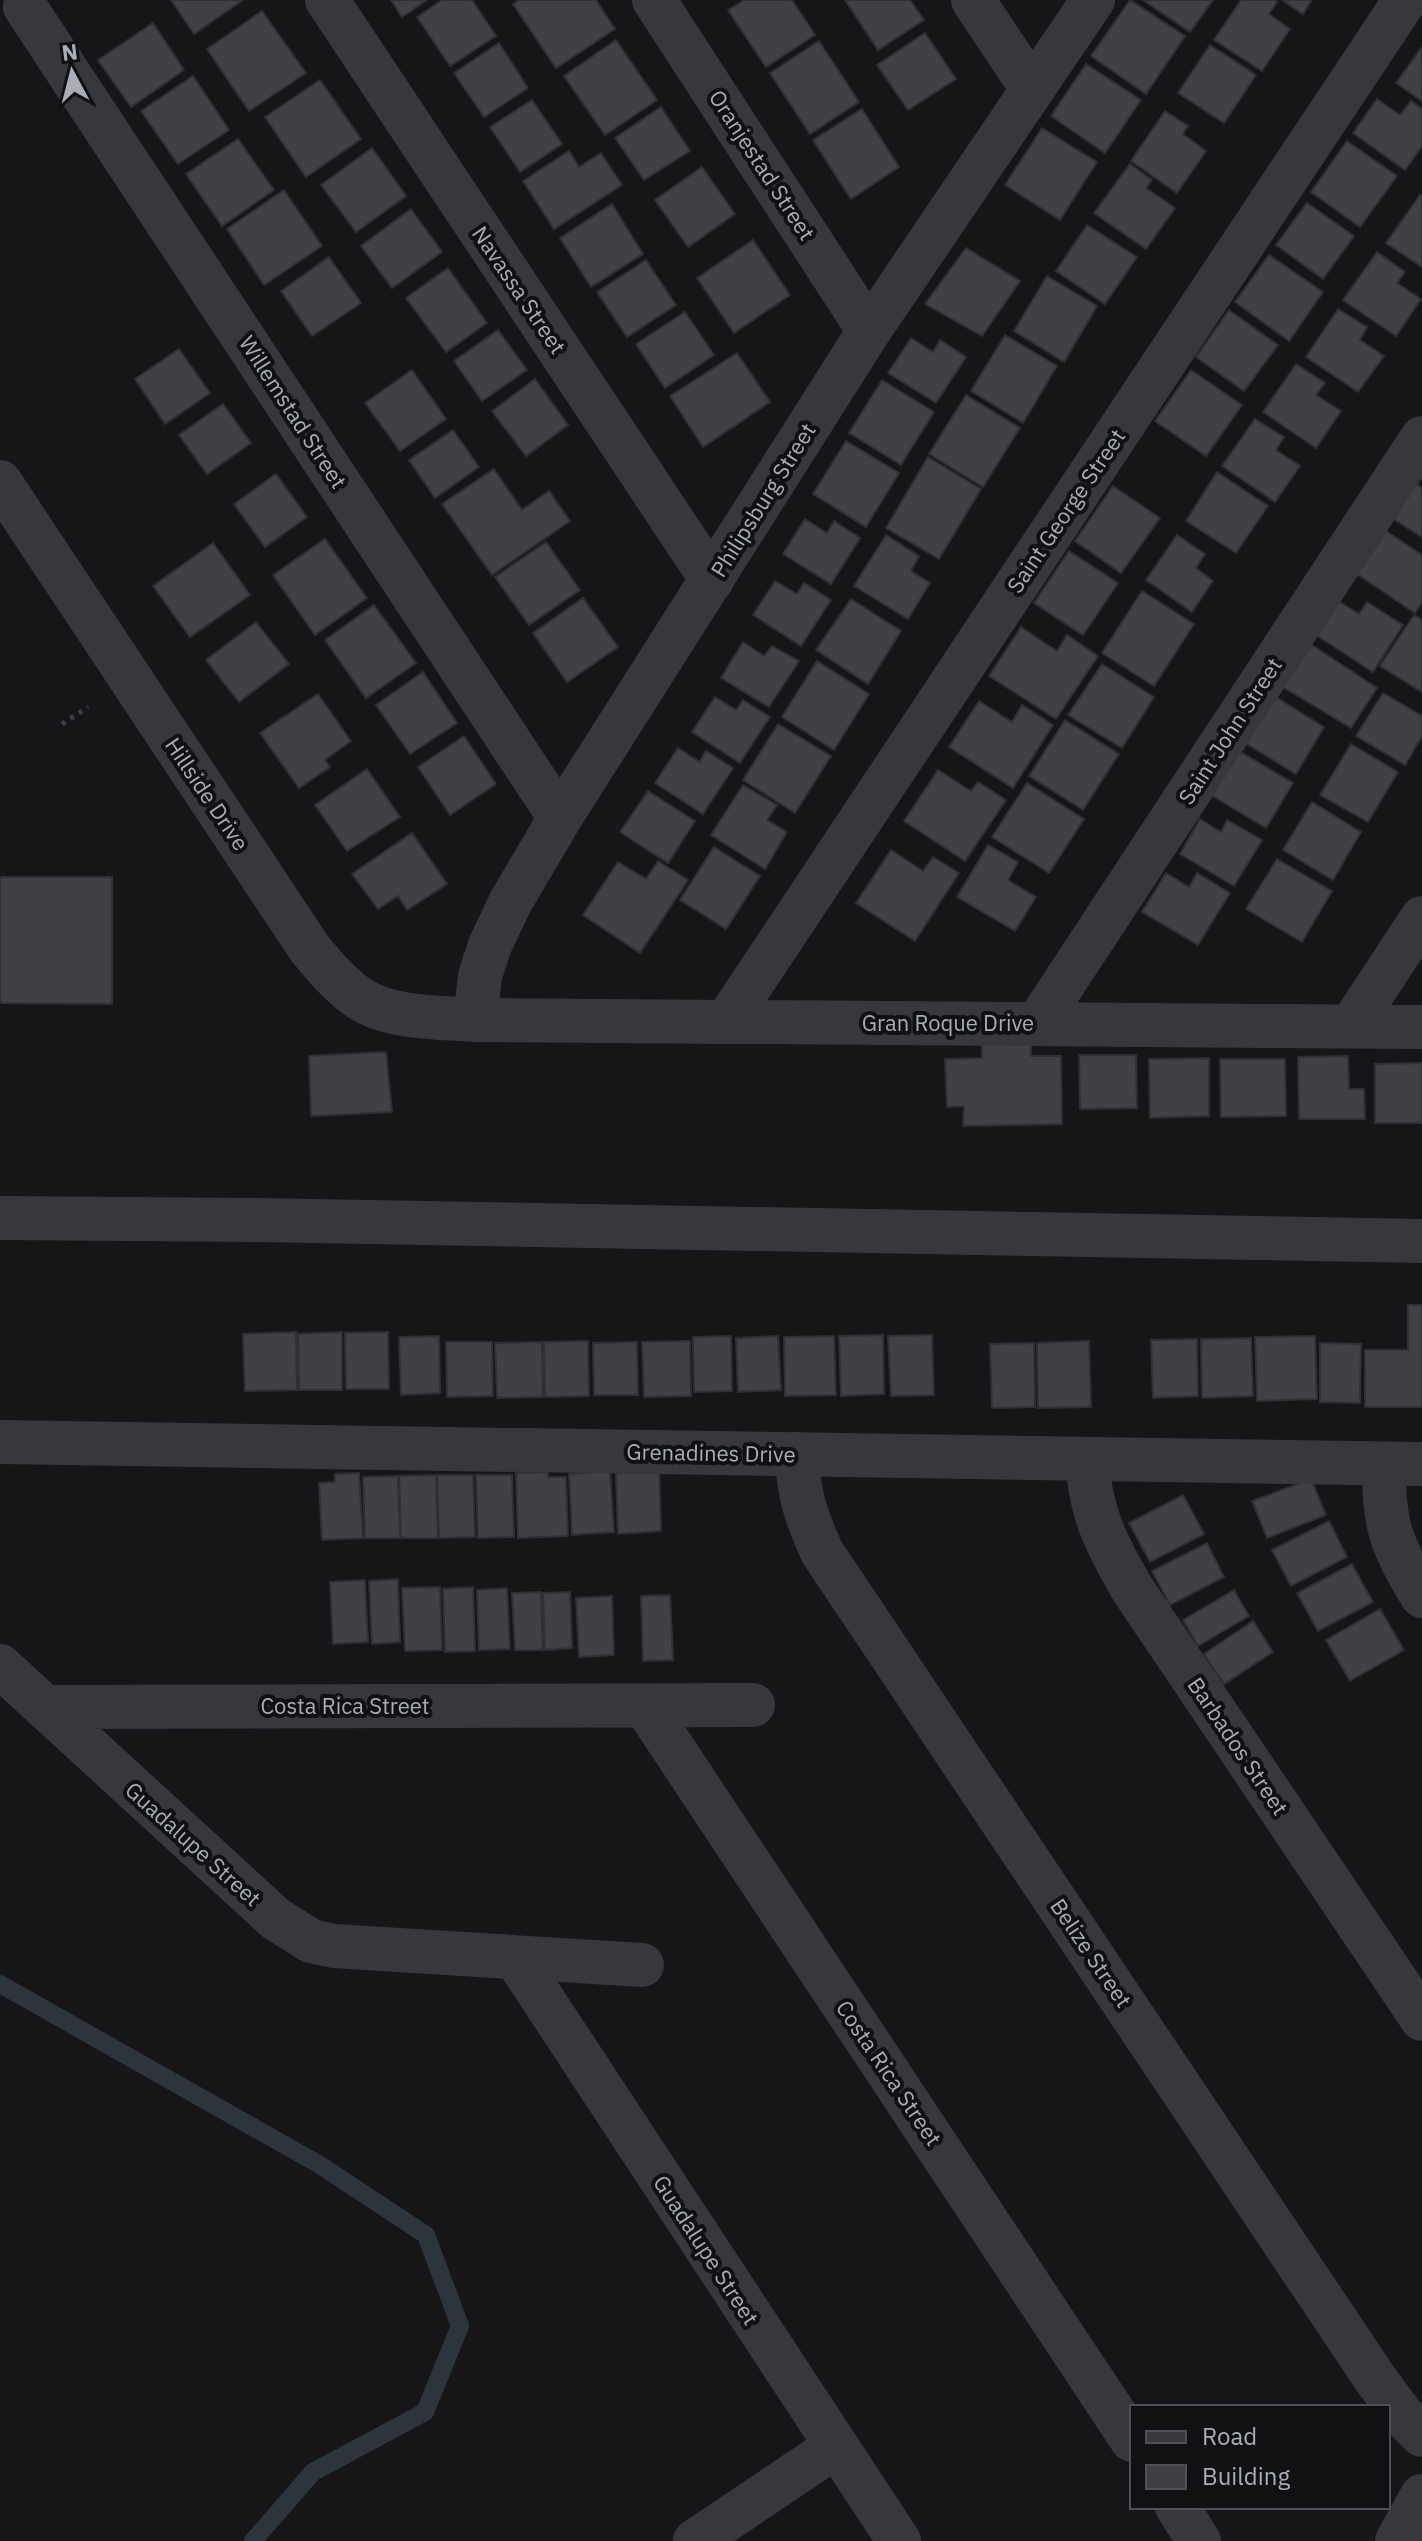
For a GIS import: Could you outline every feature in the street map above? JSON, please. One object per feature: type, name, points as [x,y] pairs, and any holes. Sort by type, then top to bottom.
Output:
[{"type":"street","name":"Navassa Street","points":[[327,0],[712,580]]},
{"type":"street","name":"Oranjestad Street","points":[[654,0],[869,331]]},
{"type":"street","points":[[973,0],[1032,89]]},
{"type":"street","name":"Philipsburg Street","points":[[475,1020],[480,976],[490,945],[511,901],[560,818],[869,331],[1093,0]]},
{"type":"street","name":"Saint George Street","points":[[727,1021],[1405,0]]},
{"type":"street","name":"Willemstad Street","points":[[20,11],[560,818]]},
{"type":"street","name":"Saint John Street","points":[[1037,1024],[1422,438]]},
{"type":"street","name":"Hillside Drive","points":[[0,482],[310,949],[332,976],[361,1000],[391,1011],[475,1020]]},
{"type":"street","points":[[1351,1026],[1422,918]]},
{"type":"street","name":"Gran Roque Drive","points":[[475,1020],[1422,1027]]},
{"type":"street","points":[[0,1218],[1422,1241]]},
{"type":"street","name":"Grenadines Drive","points":[[0,1442],[1403,1464]]},
{"type":"street","name":"Belize Street","points":[[797,1454],[798,1485],[806,1516],[822,1552],[1374,2377],[1402,2415],[1422,2435]]},
{"type":"street","name":"Barbados Street","points":[[1087,1459],[1089,1493],[1097,1520],[1133,1590],[1422,2019]]},
{"type":"street","points":[[1403,1464],[1383,1503],[1389,1533],[1400,1561],[1422,1596]]},
{"type":"street","name":"Guadalupe Street","points":[[0,1666],[292,1931],[311,1941],[334,1946],[642,1965]]},
{"type":"street","name":"Costa Rica Street","points":[[44,1707],[753,1705]]},
{"type":"street","name":"Costa Rica Street","points":[[645,1706],[1130,2437]]},
{"type":"street","name":"Guadalupe Street","points":[[515,1957],[899,2541]]},
{"type":"street","points":[[695,2541],[835,2447]]},
{"type":"street","points":[[1397,2541],[1422,2496]]},
{"type":"street","points":[[1178,2509],[1199,2541]]},
{"type":"building","points":[[171,0],[243,0],[194,34]]},
{"type":"building","points":[[391,0],[427,0],[402,17]]},
{"type":"building","points":[[442,0],[472,0],[496,36],[450,66],[417,17]]},
{"type":"building","points":[[519,0],[596,0],[615,29],[556,68],[513,4]]},
{"type":"building","points":[[744,0],[792,0],[815,35],[766,67],[728,10]]},
{"type":"building","points":[[845,0],[910,0],[924,20],[878,50]]},
{"type":"building","points":[[1130,0],[1185,36],[1146,94],[1091,56]]},
{"type":"building","points":[[1143,0],[1213,0],[1190,32]]},
{"type":"building","points":[[1241,0],[1274,0],[1277,2],[1269,14],[1290,29],[1262,71],[1214,40]]},
{"type":"building","points":[[1282,0],[1312,0],[1303,14]]},
{"type":"building","points":[[262,11],[306,73],[249,111],[207,49]]},
{"type":"building","points":[[153,23],[184,70],[131,107],[98,60]]},
{"type":"building","points":[[925,33],[956,79],[908,110],[877,65]]},
{"type":"building","points":[[616,40],[657,100],[605,135],[564,76]]},
{"type":"building","points":[[819,41],[859,102],[810,134],[770,73]]},
{"type":"building","points":[[499,43],[528,88],[484,117],[454,73]]},
{"type":"building","points":[[1210,45],[1256,75],[1224,123],[1178,93]]},
{"type":"building","points":[[1422,47],[1422,101],[1396,83]]},
{"type":"building","points":[[1086,64],[1141,100],[1105,153],[1051,116]]},
{"type":"building","points":[[193,76],[229,130],[178,164],[141,111]]},
{"type":"building","points":[[320,80],[361,139],[306,177],[265,117]]},
{"type":"building","points":[[1377,99],[1400,115],[1411,101],[1422,109],[1422,146],[1405,170],[1353,133]]},
{"type":"building","points":[[532,100],[562,144],[520,172],[490,127]]},
{"type":"building","points":[[661,107],[690,151],[644,180],[615,138]]},
{"type":"building","points":[[862,109],[899,167],[851,199],[813,140]]},
{"type":"building","points":[[1165,111],[1188,126],[1183,134],[1206,151],[1177,193],[1131,161]]},
{"type":"building","points":[[1042,128],[1097,162],[1060,220],[1005,185]]},
{"type":"building","points":[[238,139],[274,190],[222,226],[186,174]]},
{"type":"building","points":[[1347,141],[1397,176],[1360,227],[1311,192]]},
{"type":"building","points":[[372,148],[406,196],[356,232],[321,185]]},
{"type":"building","points":[[569,151],[579,167],[601,153],[622,185],[554,229],[523,181]]},
{"type":"building","points":[[1130,164],[1152,180],[1146,188],[1175,208],[1146,249],[1094,213]]},
{"type":"building","points":[[702,167],[735,214],[688,247],[655,200]]},
{"type":"building","points":[[284,190],[322,246],[264,285],[227,229]]},
{"type":"building","points":[[1422,196],[1422,267],[1386,243]]},
{"type":"building","points":[[1307,203],[1354,236],[1323,279],[1276,245]]},
{"type":"building","points":[[612,204],[643,254],[591,287],[560,238]]},
{"type":"building","points":[[411,209],[442,252],[392,288],[361,246]]},
{"type":"building","points":[[1087,225],[1137,257],[1105,304],[1056,271]]},
{"type":"building","points":[[753,240],[790,295],[734,333],[697,278]]},
{"type":"building","points":[[966,248],[1020,281],[982,336],[925,304]]},
{"type":"building","points":[[1377,252],[1405,272],[1397,283],[1421,299],[1396,336],[1343,300]]},
{"type":"building","points":[[1269,255],[1323,292],[1289,341],[1235,302]]},
{"type":"building","points":[[329,257],[361,303],[312,336],[281,291]]},
{"type":"building","points":[[646,260],[676,305],[627,337],[597,292]]},
{"type":"building","points":[[448,268],[487,323],[446,352],[406,298]]},
{"type":"building","points":[[1047,276],[1097,306],[1064,362],[1014,331]]},
{"type":"building","points":[[1338,309],[1367,327],[1360,340],[1384,356],[1358,392],[1306,357]]},
{"type":"building","points":[[1229,310],[1278,345],[1244,391],[1196,357]]},
{"type":"building","points":[[685,312],[714,355],[665,388],[636,344]]},
{"type":"building","points":[[498,330],[527,370],[482,401],[454,361]]},
{"type":"building","points":[[1005,335],[1057,366],[1023,423],[971,391]]},
{"type":"building","points":[[911,338],[933,352],[940,340],[966,357],[936,403],[888,373]]},
{"type":"building","points":[[179,349],[210,393],[165,424],[135,379]]},
{"type":"building","points":[[737,353],[770,402],[703,447],[670,396]]},
{"type":"building","points":[[1296,364],[1325,383],[1316,395],[1341,411],[1316,448],[1263,412]]},
{"type":"building","points":[[412,370],[446,419],[400,451],[365,403]]},
{"type":"building","points":[[1191,370],[1242,405],[1206,456],[1155,421]]},
{"type":"building","points":[[535,379],[568,425],[526,456],[492,411]]},
{"type":"building","points":[[882,380],[934,412],[901,465],[849,433]]},
{"type":"building","points":[[966,395],[1020,428],[983,487],[929,454]]},
{"type":"building","points":[[223,404],[251,443],[207,474],[179,435]]},
{"type":"building","points":[[1255,419],[1284,437],[1276,450],[1300,466],[1275,502],[1222,466]]},
{"type":"building","points":[[453,430],[479,467],[435,498],[409,460]]},
{"type":"building","points":[[846,441],[899,473],[866,527],[813,494]]},
{"type":"building","points":[[928,457],[981,489],[939,559],[886,528]]},
{"type":"building","points":[[494,469],[522,510],[549,491],[570,521],[492,575],[442,504]]},
{"type":"building","points":[[1217,472],[1268,506],[1236,553],[1186,521]]},
{"type":"building","points":[[276,474],[307,517],[265,547],[234,504]]},
{"type":"building","points":[[1413,482],[1422,488],[1422,537],[1390,517]]},
{"type":"building","points":[[1113,486],[1160,518],[1121,573],[1075,541]]},
{"type":"building","points":[[805,519],[827,533],[834,521],[860,538],[831,584],[783,554]]},
{"type":"building","points":[[1383,529],[1422,555],[1422,602],[1415,613],[1354,572]]},
{"type":"building","points":[[886,535],[919,556],[911,571],[930,583],[908,619],[854,586]]},
{"type":"building","points":[[1177,535],[1205,554],[1196,568],[1213,581],[1192,612],[1146,580]]},
{"type":"building","points":[[325,539],[367,598],[315,635],[273,575]]},
{"type":"building","points":[[546,542],[580,590],[529,625],[495,577]]},
{"type":"building","points":[[213,543],[250,595],[190,637],[153,586]]},
{"type":"building","points":[[1069,551],[1118,583],[1083,635],[1034,603]]},
{"type":"building","points":[[775,581],[797,594],[804,583],[831,600],[801,646],[753,615]]},
{"type":"building","points":[[1142,591],[1194,624],[1154,686],[1102,653]]},
{"type":"building","points":[[583,598],[618,647],[567,682],[533,633]]},
{"type":"building","points":[[851,599],[901,631],[868,684],[816,650]]},
{"type":"building","points":[[1335,599],[1359,614],[1367,602],[1403,625],[1373,672],[1313,633]]},
{"type":"building","points":[[374,605],[416,663],[366,698],[325,640]]},
{"type":"building","points":[[1414,615],[1422,620],[1422,692],[1380,666]]},
{"type":"building","points":[[256,622],[289,664],[239,702],[206,660]]},
{"type":"building","points":[[1021,627],[1057,651],[1067,635],[1098,656],[1056,719],[989,676]]},
{"type":"building","points":[[743,642],[764,656],[772,646],[799,661],[769,707],[721,678]]},
{"type":"building","points":[[1312,645],[1377,688],[1351,728],[1283,687]]},
{"type":"building","points":[[817,661],[869,694],[834,750],[782,717]]},
{"type":"building","points":[[1102,664],[1154,697],[1122,748],[1068,715]]},
{"type":"building","points":[[423,672],[457,723],[410,754],[376,705]]},
{"type":"building","points":[[1383,693],[1422,716],[1422,736],[1405,765],[1356,736]]},
{"type":"building","points":[[318,694],[351,741],[325,760],[330,767],[299,788],[260,733]]},
{"type":"building","points":[[1271,694],[1324,727],[1296,774],[1242,741]]},
{"type":"building","points":[[715,697],[736,710],[743,700],[770,717],[740,763],[692,732]]},
{"type":"building","points":[[979,701],[1012,722],[1022,705],[1053,725],[1013,788],[949,747]]},
{"type":"building","points":[[1065,720],[1119,754],[1083,810],[1029,776]]},
{"type":"building","points":[[778,724],[831,756],[795,813],[743,780]]},
{"type":"building","points":[[464,736],[496,784],[450,815],[418,767]]},
{"type":"building","points":[[1351,744],[1398,772],[1368,822],[1320,795]]},
{"type":"building","points":[[678,748],[700,762],[706,751],[733,768],[703,814],[655,783]]},
{"type":"building","points":[[1239,751],[1293,783],[1266,828],[1211,795]]},
{"type":"building","points":[[367,769],[400,817],[347,851],[315,805]]},
{"type":"building","points":[[938,770],[971,791],[978,782],[1006,800],[965,861],[904,821]]},
{"type":"building","points":[[1027,783],[1084,819],[1049,873],[992,837]]},
{"type":"building","points":[[743,785],[777,805],[767,820],[787,832],[765,869],[711,835]]},
{"type":"building","points":[[648,791],[695,821],[668,863],[620,832]]},
{"type":"building","points":[[1312,802],[1361,832],[1333,880],[1283,850]]},
{"type":"building","points":[[1200,819],[1221,832],[1227,820],[1262,840],[1234,886],[1180,854]]},
{"type":"building","points":[[412,833],[447,884],[407,910],[398,896],[378,909],[352,874]]},
{"type":"building","points":[[988,845],[1018,862],[1008,880],[1036,897],[1015,931],[957,897]]},
{"type":"building","points":[[714,847],[760,876],[726,929],[680,900]]},
{"type":"building","points":[[891,850],[923,871],[933,857],[959,873],[915,941],[856,903]]},
{"type":"building","points":[[1277,859],[1332,891],[1302,942],[1246,909]]},
{"type":"building","points":[[658,861],[688,880],[640,953],[583,915],[618,862],[646,879]]},
{"type":"building","points":[[1166,873],[1189,887],[1197,873],[1230,893],[1198,945],[1142,912]]},
{"type":"building","points":[[0,877],[112,877],[112,1004],[0,1003]]},
{"type":"building","points":[[982,1042],[1031,1042],[1031,1056],[1061,1056],[1062,1124],[963,1126],[964,1106],[947,1107],[945,1059],[982,1058]]},
{"type":"building","points":[[386,1052],[392,1112],[311,1116],[309,1056]]},
{"type":"building","points":[[1079,1055],[1136,1055],[1137,1108],[1080,1109]]},
{"type":"building","points":[[1348,1056],[1349,1089],[1364,1089],[1365,1119],[1299,1119],[1298,1057]]},
{"type":"building","points":[[1209,1058],[1209,1116],[1150,1118],[1149,1059]]},
{"type":"building","points":[[1220,1059],[1285,1059],[1286,1116],[1221,1117]]},
{"type":"building","points":[[1422,1063],[1422,1123],[1375,1123],[1375,1064]]},
{"type":"building","points":[[1408,1305],[1422,1305],[1422,1407],[1365,1407],[1365,1350],[1408,1350]]},
{"type":"building","points":[[296,1332],[297,1390],[245,1391],[243,1334]]},
{"type":"building","points":[[342,1332],[342,1390],[299,1390],[298,1334]]},
{"type":"building","points":[[388,1332],[389,1389],[346,1389],[345,1333]]},
{"type":"building","points":[[883,1335],[884,1394],[841,1396],[839,1336]]},
{"type":"building","points":[[932,1335],[934,1395],[891,1396],[888,1336]]},
{"type":"building","points":[[439,1336],[440,1393],[401,1395],[399,1337]]},
{"type":"building","points":[[731,1336],[732,1391],[694,1392],[693,1337]]},
{"type":"building","points":[[778,1336],[781,1390],[738,1392],[736,1338]]},
{"type":"building","points":[[834,1336],[836,1395],[785,1396],[784,1337]]},
{"type":"building","points":[[1315,1336],[1317,1399],[1257,1401],[1255,1337]]},
{"type":"building","points":[[1251,1338],[1253,1396],[1202,1398],[1201,1339]]},
{"type":"building","points":[[1197,1339],[1198,1396],[1153,1398],[1151,1340]]},
{"type":"building","points":[[588,1341],[589,1396],[545,1397],[544,1342]]},
{"type":"building","points":[[690,1341],[691,1396],[644,1397],[642,1342]]},
{"type":"building","points":[[1089,1341],[1091,1407],[1038,1408],[1037,1343]]},
{"type":"building","points":[[446,1342],[492,1342],[493,1396],[447,1397]]},
{"type":"building","points":[[542,1342],[543,1397],[497,1398],[495,1343]]},
{"type":"building","points":[[637,1342],[638,1395],[594,1395],[593,1343]]},
{"type":"building","points":[[1034,1343],[1035,1407],[992,1408],[990,1344]]},
{"type":"building","points":[[1320,1343],[1361,1344],[1360,1403],[1320,1402]]},
{"type":"building","points":[[659,1465],[661,1531],[618,1534],[616,1474]]},
{"type":"building","points":[[610,1471],[614,1532],[572,1535],[569,1474]]},
{"type":"building","points":[[548,1472],[548,1477],[566,1477],[568,1536],[518,1538],[516,1473]]},
{"type":"building","points":[[359,1473],[363,1538],[322,1540],[319,1483],[335,1482],[335,1474]]},
{"type":"building","points":[[436,1475],[438,1538],[401,1538],[399,1476]]},
{"type":"building","points":[[437,1475],[473,1475],[475,1537],[439,1538]]},
{"type":"building","points":[[476,1475],[512,1475],[514,1537],[478,1538]]},
{"type":"building","points":[[398,1476],[400,1538],[365,1538],[363,1477]]},
{"type":"building","points":[[1311,1479],[1326,1515],[1267,1538],[1252,1501]]},
{"type":"building","points":[[1183,1495],[1204,1534],[1150,1562],[1129,1523]]},
{"type":"building","points":[[1329,1521],[1347,1557],[1291,1586],[1272,1550]]},
{"type":"building","points":[[1207,1543],[1224,1577],[1170,1605],[1152,1571]]},
{"type":"building","points":[[1352,1564],[1373,1602],[1318,1631],[1297,1593]]},
{"type":"building","points":[[398,1579],[400,1642],[372,1644],[369,1581]]},
{"type":"building","points":[[365,1580],[368,1642],[333,1644],[330,1582]]},
{"type":"building","points":[[440,1587],[442,1650],[405,1651],[402,1588]]},
{"type":"building","points":[[473,1587],[475,1651],[445,1652],[443,1589]]},
{"type":"building","points":[[507,1588],[510,1649],[479,1650],[477,1590]]},
{"type":"building","points":[[1234,1590],[1249,1616],[1198,1646],[1183,1620]]},
{"type":"building","points":[[541,1592],[543,1650],[515,1650],[512,1593]]},
{"type":"building","points":[[570,1592],[572,1648],[545,1650],[543,1593]]},
{"type":"building","points":[[670,1595],[673,1660],[643,1661],[641,1596]]},
{"type":"building","points":[[612,1596],[614,1655],[579,1657],[576,1598]]},
{"type":"building","points":[[1380,1609],[1404,1650],[1350,1681],[1326,1640]]},
{"type":"building","points":[[1253,1621],[1273,1652],[1224,1684],[1204,1654]]},
{"type":"waterway","points":[[0,1984],[320,2165],[426,2235],[460,2326],[425,2412],[313,2472],[253,2541]]}]
